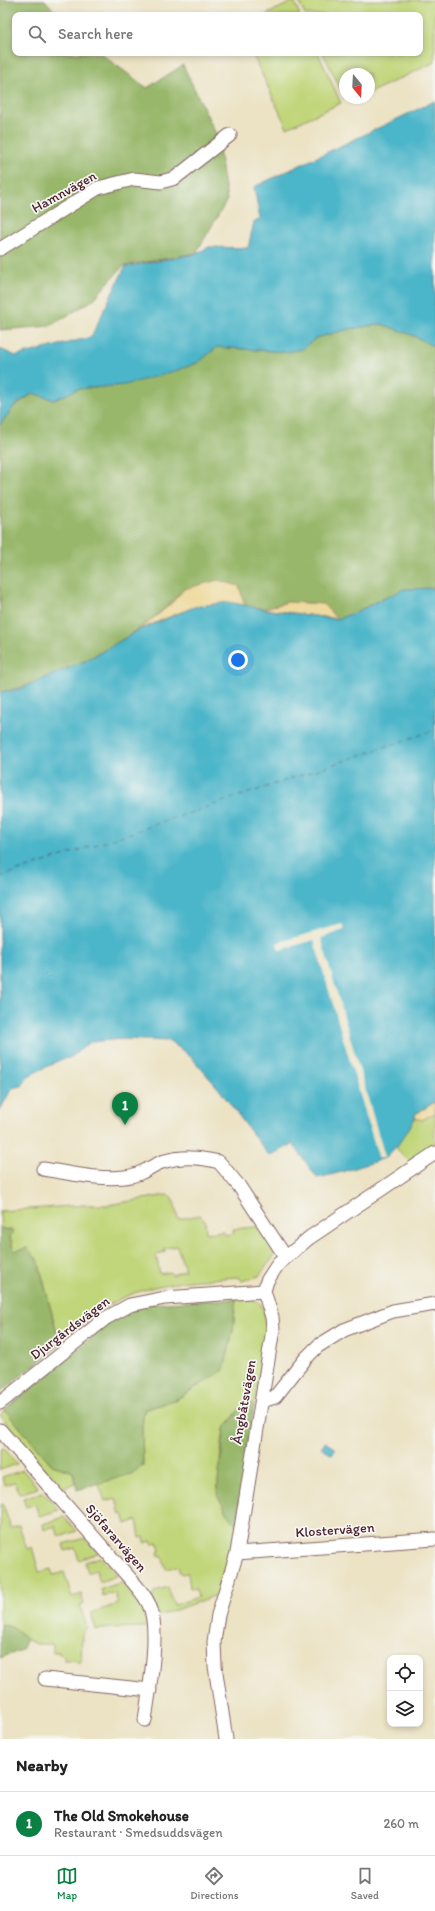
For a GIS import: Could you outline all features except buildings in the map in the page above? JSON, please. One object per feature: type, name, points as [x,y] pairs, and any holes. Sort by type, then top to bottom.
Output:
[{"type":"street","name":"Hamnvägen","points":[[0,249],[98,188],[134,179],[161,182],[175,178],[230,135]]},
{"type":"street","points":[[264,1291],[270,1275],[285,1256],[309,1238],[435,1153]]},
{"type":"street","points":[[43,1169],[91,1176],[118,1178],[143,1173],[161,1163],[188,1156],[219,1162],[239,1186],[285,1256]]},
{"type":"street","name":"Ångbåtsvägen","points":[[226,1739],[215,1666],[214,1642],[218,1615],[237,1553],[252,1452],[262,1401],[273,1329],[272,1317],[264,1291]]},
{"type":"street","name":"Djurgårdsvägen","points":[[0,1403],[106,1318],[130,1305],[165,1298],[264,1291]]},
{"type":"street","points":[[262,1401],[275,1397],[306,1358],[318,1346],[344,1330],[394,1311],[435,1304]]},
{"type":"street","name":"Sjöfararvägen","points":[[0,1430],[148,1601],[153,1620],[153,1655],[150,1690],[145,1720]]},
{"type":"street","name":"Klostervägen","points":[[237,1553],[435,1539]]},
{"type":"street","points":[[45,1679],[150,1690]]},
{"type":"green space","points":[[0,0],[45,0],[55,12],[12,12],[12,56],[104,56],[147,88],[183,65],[217,136],[227,200],[196,253],[123,266],[93,300],[50,326],[0,330]]},
{"type":"green space","points":[[298,0],[435,0],[435,62],[375,90],[375,68],[339,68],[339,86],[324,56],[423,56],[423,12],[304,12]]},
{"type":"green space","points":[[294,1],[299,12],[271,12]]},
{"type":"green space","points":[[253,56],[319,56],[339,99],[339,104],[287,128]]},
{"type":"green space","points":[[382,324],[412,335],[435,347],[435,588],[384,598],[354,613],[337,619],[323,604],[288,602],[263,609],[245,606],[239,586],[184,589],[156,616],[109,648],[58,673],[22,687],[0,692],[0,425],[14,406],[34,393],[54,400],[78,389],[99,387],[178,370],[199,362],[217,347],[286,352],[302,349],[316,338],[349,329]]},
{"type":"green space","points":[[435,1113],[435,1145],[409,1161],[396,1148],[415,1118],[422,1120]]},
{"type":"green space","points":[[166,1195],[171,1196],[175,1205],[178,1219],[200,1215],[205,1220],[206,1233],[223,1231],[224,1235],[234,1233],[233,1229],[256,1227],[260,1229],[272,1248],[274,1256],[259,1276],[242,1281],[238,1277],[174,1283],[142,1290],[127,1296],[99,1312],[60,1345],[39,1264],[35,1256],[14,1251],[10,1237],[12,1231],[0,1228],[0,1211],[85,1205],[108,1205]],"holes":[[[177,1246],[185,1270],[172,1275],[170,1272],[160,1274],[156,1255],[165,1252],[164,1249]]]},
{"type":"green space","points":[[0,1228],[13,1231],[10,1237],[14,1251],[27,1248],[35,1256],[39,1264],[60,1345],[0,1392]]},
{"type":"green space","points":[[247,1298],[255,1300],[261,1304],[268,1325],[254,1407],[242,1406],[224,1429],[220,1458],[226,1509],[232,1521],[238,1525],[236,1539],[219,1594],[159,1616],[152,1596],[155,1591],[168,1587],[174,1605],[198,1597],[196,1589],[190,1588],[188,1573],[180,1574],[178,1566],[166,1569],[162,1556],[159,1556],[158,1552],[160,1551],[158,1543],[152,1544],[151,1541],[145,1543],[144,1537],[140,1538],[137,1520],[126,1524],[123,1514],[120,1515],[116,1498],[105,1501],[98,1483],[134,1473],[143,1465],[142,1428],[144,1410],[177,1399],[224,1370],[233,1330],[236,1299]]},
{"type":"green space","points":[[236,1299],[233,1330],[224,1370],[177,1399],[144,1410],[142,1428],[143,1465],[134,1473],[77,1490],[73,1472],[52,1465],[5,1410],[109,1323],[128,1311],[148,1304]]},
{"type":"green space","points":[[251,1402],[254,1407],[242,1479],[238,1525],[232,1521],[217,1495],[218,1480],[224,1429],[242,1406]]},
{"type":"green space","points":[[5,1410],[52,1465],[73,1472],[75,1483],[61,1489],[0,1415]]},
{"type":"green space","points":[[4,1448],[17,1464],[0,1470],[0,1449]]},
{"type":"green space","points":[[23,1470],[38,1488],[19,1494],[15,1482],[4,1485],[2,1477]]},
{"type":"green space","points":[[43,1492],[59,1510],[39,1516],[35,1504],[26,1507],[23,1498]]},
{"type":"green space","points":[[0,1504],[3,1505],[11,1528],[19,1525],[27,1549],[32,1547],[39,1572],[51,1569],[53,1575],[64,1572],[72,1597],[81,1594],[84,1604],[80,1606],[87,1627],[82,1634],[81,1662],[77,1662],[76,1660],[64,1660],[64,1655],[59,1654],[59,1652],[53,1652],[53,1644],[39,1644],[32,1642],[15,1630],[0,1625]]},
{"type":"green space","points":[[64,1517],[77,1531],[59,1537],[55,1526],[44,1530],[43,1524]]},
{"type":"green space","points":[[85,1538],[98,1553],[79,1560],[75,1548],[65,1551],[63,1544]]},
{"type":"green space","points":[[100,1557],[118,1575],[100,1582],[96,1570],[88,1573],[85,1562]]},
{"type":"green space","points":[[123,1582],[145,1610],[146,1627],[96,1630],[91,1613],[118,1604],[115,1593],[103,1596],[101,1589]]},
{"type":"green space","points":[[0,1625],[15,1629],[27,1639],[22,1650],[0,1658]]},
{"type":"sand","points":[[218,580],[239,586],[245,606],[217,604],[204,606],[178,613],[139,630],[171,604],[184,589]]},
{"type":"sand","points":[[288,602],[323,604],[337,619],[263,609]]},
{"type":"sand","points":[[435,1102],[435,1113],[422,1120],[415,1118],[415,1114]]},
{"type":"water","points":[[435,101],[435,347],[412,335],[382,324],[349,329],[316,338],[302,349],[286,352],[217,347],[199,362],[178,370],[125,385],[78,389],[54,400],[33,393],[14,406],[0,425],[0,349],[16,356],[91,337],[125,267],[195,254],[209,247],[248,248],[254,222],[260,219],[254,187]]},
{"type":"water","points":[[435,588],[435,1102],[415,1114],[415,1118],[405,1134],[386,1157],[353,1169],[317,1178],[293,1144],[269,1156],[219,1089],[191,1057],[170,1041],[121,1039],[90,1042],[70,1058],[62,1059],[28,1076],[22,1086],[12,1088],[0,1110],[0,692],[20,689],[87,660],[139,630],[194,607],[229,602],[263,609],[337,619],[354,613],[404,589]]},
{"type":"water","points":[[325,1442],[336,1449],[332,1455],[321,1447]]},
{"type":"pier","points":[[342,924],[344,930],[321,938],[385,1157],[379,1159],[314,940],[279,950],[277,943]]},
{"type":"ferry route","points":[[0,877],[435,730]]},
{"type":"place","name":"The Old Smokehouse","points":[[125,1125]]}]
